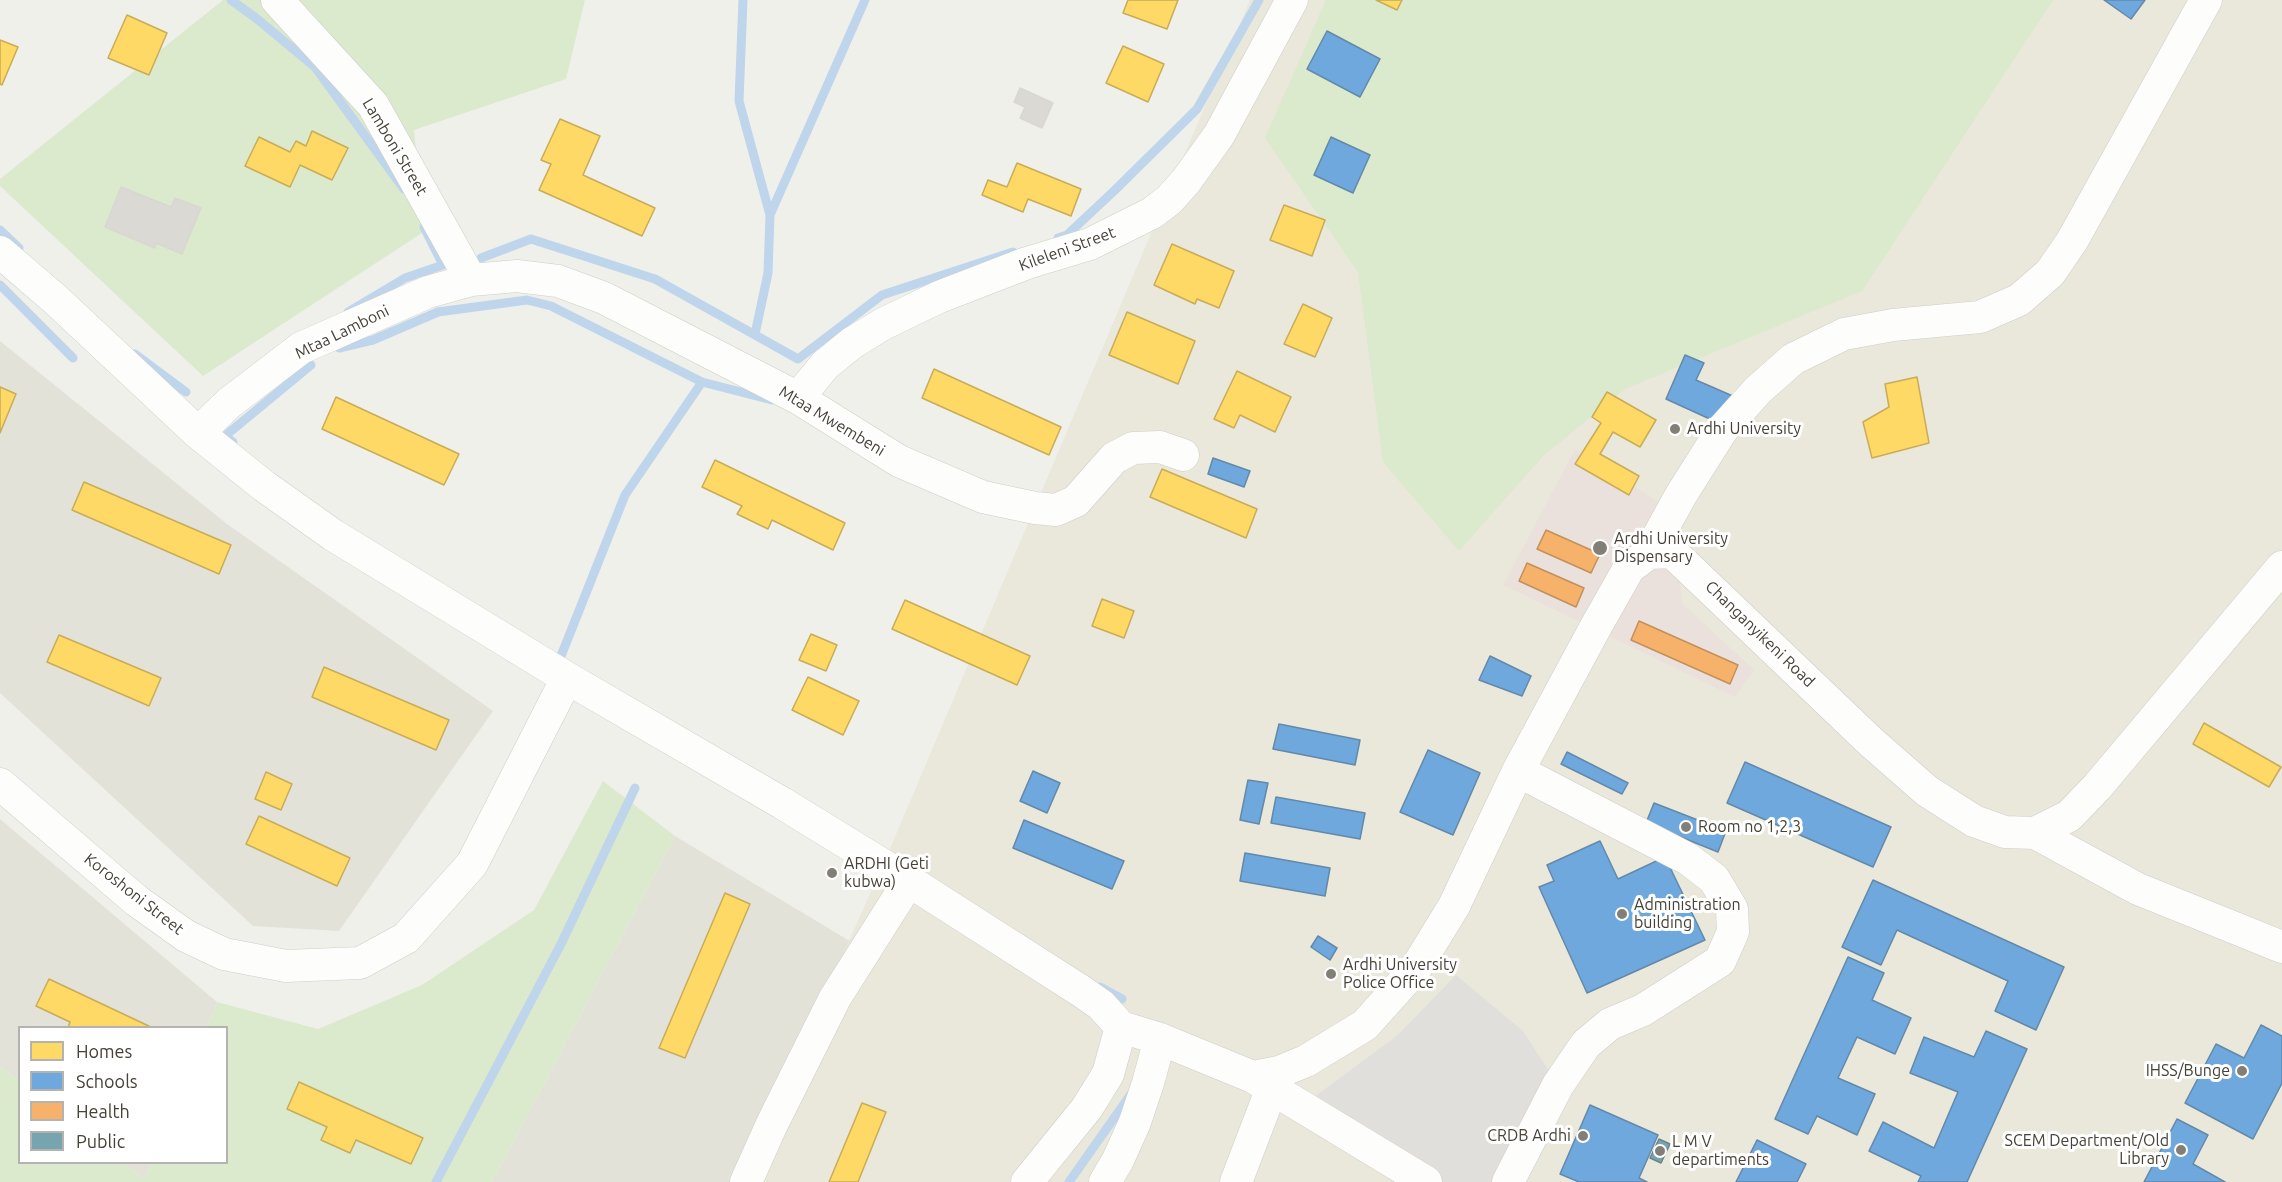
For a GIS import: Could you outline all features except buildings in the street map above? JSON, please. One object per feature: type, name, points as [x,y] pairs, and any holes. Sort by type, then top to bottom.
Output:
[{"type":"street","name":"Lamboni Street","points":[[277,0],[373,105],[471,280]]},
{"type":"street","name":"Kileleni Street","points":[[798,398],[825,365],[852,343],[883,324],[972,284],[1027,263],[1090,244],[1152,213],[1169,200],[1220,135],[1292,0]]},
{"type":"street","points":[[1236,1182],[1263,1082],[1279,1072],[1306,1061],[1365,1025],[1416,969],[1454,906],[1518,771],[1629,568],[1649,553],[1681,495],[1722,430],[1758,390],[1793,359],[1844,334],[1893,325],[1980,317],[2019,300],[2050,273],[2072,241],[2206,0]]},
{"type":"street","points":[[0,252],[55,298],[198,433],[264,486],[333,535],[567,678],[782,803],[909,881],[1081,991],[1101,1005],[1121,1027],[1160,1039],[1263,1082],[1426,1182]]},
{"type":"street","name":"Mtaa Mwembeni","points":[[471,280],[517,276],[558,281],[604,298],[798,398],[899,461],[983,496],[1035,508],[1056,510],[1076,501],[1114,458],[1133,448],[1160,447],[1183,455]]},
{"type":"street","name":"Mtaa Lamboni","points":[[198,433],[229,403],[301,348],[428,292],[471,280]]},
{"type":"street","name":"Changanyikeni Road","points":[[1649,553],[1672,552],[1871,742],[1927,791],[1974,821],[2005,832],[2035,833],[2069,816],[2090,794],[2282,567]]},
{"type":"street","name":"Koroshoni Street","points":[[0,784],[137,901],[186,936],[224,954],[286,966],[360,963],[406,938],[472,864],[567,678]]},
{"type":"street","points":[[1508,1182],[1558,1085],[1586,1044],[1610,1024],[1643,1010],[1720,961],[1733,933],[1732,909],[1714,879],[1688,859],[1518,771]]},
{"type":"street","points":[[2035,833],[2138,889],[2282,947]]},
{"type":"street","points":[[746,1182],[781,1105],[835,998],[909,881]]},
{"type":"street","points":[[1027,1182],[1087,1108],[1108,1074],[1121,1027]]},
{"type":"street","points":[[1105,1182],[1135,1122],[1160,1039]]},
{"type":"shaded area","name":"Ardhi University","points":[[1250,0],[2282,0],[2282,1182],[741,1182],[886,858]]},
{"type":"shaded area","points":[[0,341],[227,524],[493,711],[339,931],[253,926],[0,693]]},
{"type":"shaded area","name":"Ardhi University Dispensary","points":[[1575,449],[1674,512],[1682,603],[1754,670],[1735,697],[1503,585]]},
{"type":"shaded area","points":[[0,819],[217,1002],[207,1026],[18,1026],[18,1080],[0,1066]]},
{"type":"shaded area","points":[[675,836],[968,1012],[941,1182],[492,1182]]},
{"type":"shaded area","points":[[1456,975],[1523,1031],[1556,1082],[1503,1182],[1410,1182],[1294,1112],[1398,1035]]},
{"type":"shaded area","points":[[124,1164],[151,1164],[144,1179]]},
{"type":"green space","points":[[223,0],[585,0],[566,79],[414,130],[425,231],[203,376],[0,186],[0,179]]},
{"type":"green space","points":[[1326,0],[2053,0],[1862,291],[1625,389],[1543,456],[1459,551],[1383,462],[1358,272],[1265,138]]},
{"type":"green space","points":[[603,781],[675,836],[492,1182],[0,1182],[0,1066],[18,1080],[18,1164],[124,1164],[144,1179],[151,1164],[228,1164],[228,1026],[207,1026],[217,1002],[318,1029],[422,985],[534,910]]},
{"type":"waterway","points":[[231,0],[315,67],[404,189]]},
{"type":"waterway","points":[[743,0],[739,101],[770,215]]},
{"type":"waterway","points":[[755,334],[768,273],[770,215],[865,0]]},
{"type":"waterway","points":[[1058,238],[1067,235],[1197,109],[1259,0]]},
{"type":"waterway","points":[[348,312],[405,278],[443,265],[424,227]]},
{"type":"waterway","points":[[0,230],[19,248]]},
{"type":"waterway","points":[[481,258],[531,239],[655,279],[798,359],[882,295],[1013,252]]},
{"type":"waterway","points":[[0,285],[73,358]]},
{"type":"waterway","points":[[339,348],[373,340],[438,312],[527,300],[551,306],[702,382],[772,400]]},
{"type":"waterway","points":[[135,354],[186,392]]},
{"type":"waterway","points":[[233,442],[225,436],[311,365]]},
{"type":"waterway","points":[[559,661],[625,495],[702,382]]},
{"type":"waterway","points":[[436,1182],[561,944],[635,788]]},
{"type":"waterway","points":[[1100,987],[1122,999]]},
{"type":"waterway","points":[[1069,1182],[1131,1094]]},
{"type":"place","name":"Ardhi University","points":[[1675,429]]},
{"type":"place","name":"Ardhi University Dispensary","points":[[1600,548]]},
{"type":"place","name":"Room no 1,2,3","points":[[1686,827]]},
{"type":"place","name":"ARDHI (Geti kubwa)","points":[[832,873]]},
{"type":"place","name":"Administration building","points":[[1622,914]]},
{"type":"place","name":"Ardhi University Police Office","points":[[1331,974]]},
{"type":"place","name":"IHSS/Bunge","points":[[2242,1071]]},
{"type":"place","name":"CRDB Ardhi","points":[[1583,1136]]},
{"type":"place","name":"SCEM Department/Old Library","points":[[2181,1150]]},
{"type":"place","name":"L M V departiments","points":[[1660,1151]]}]
